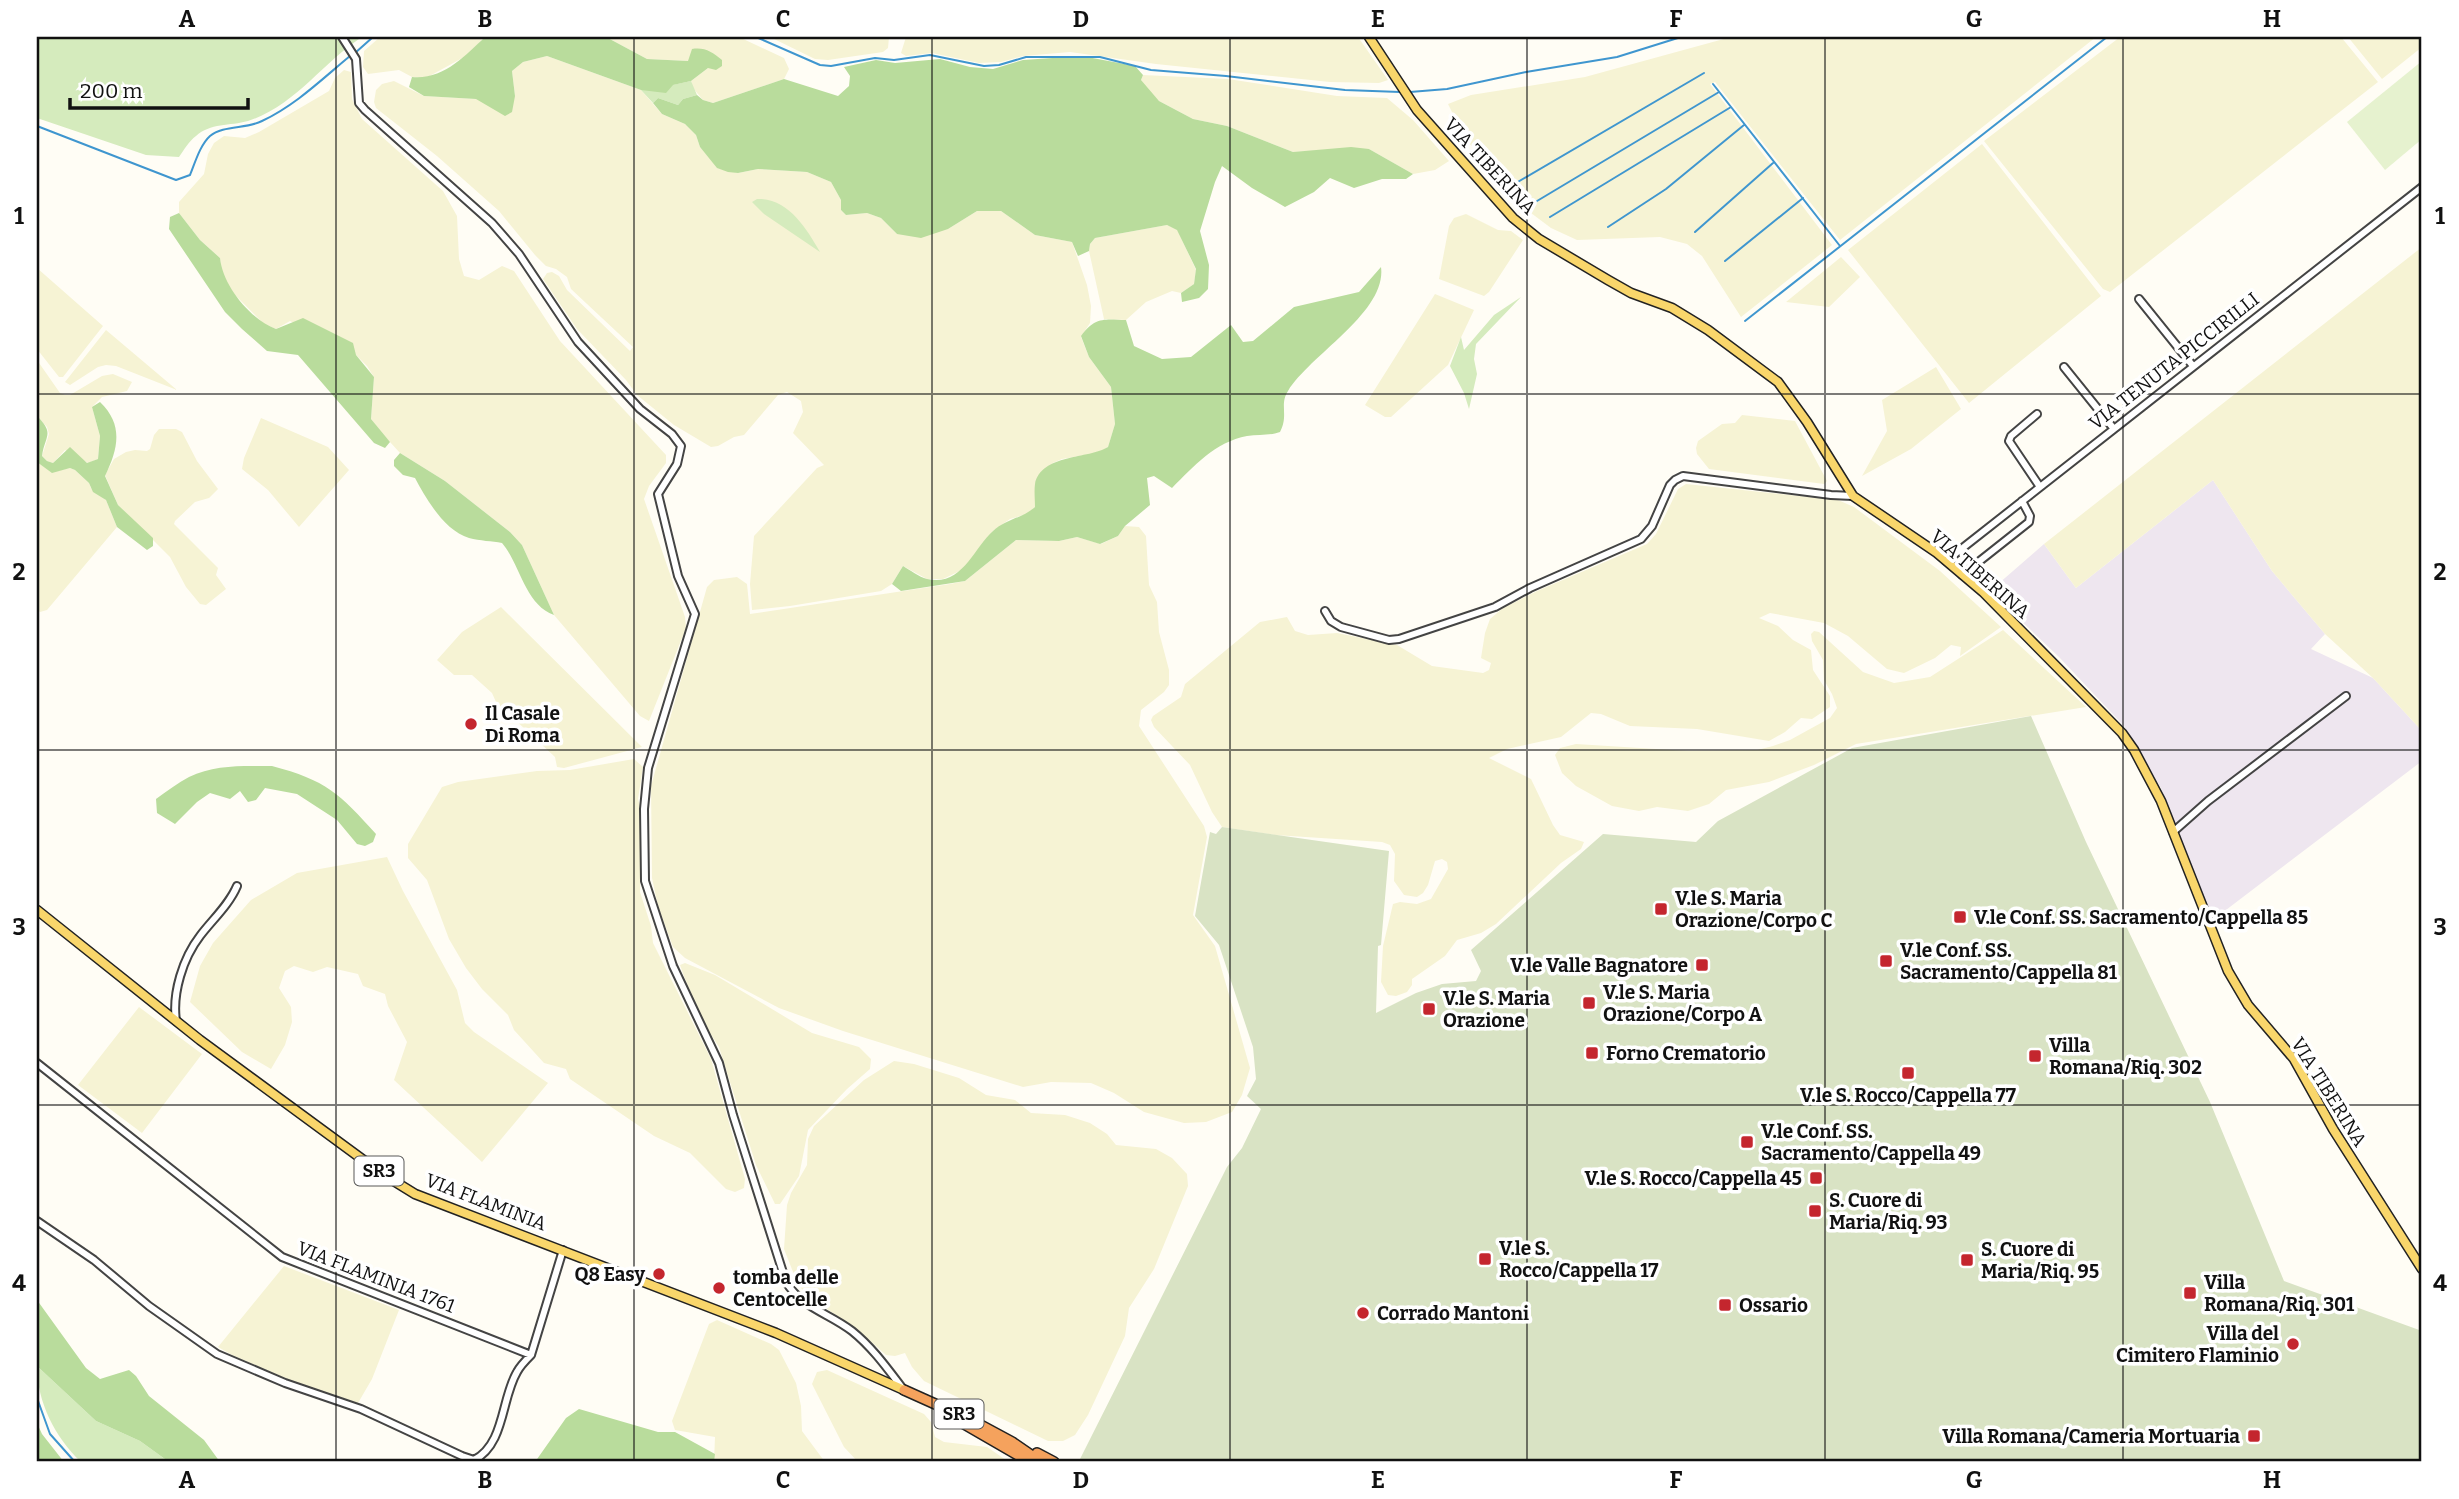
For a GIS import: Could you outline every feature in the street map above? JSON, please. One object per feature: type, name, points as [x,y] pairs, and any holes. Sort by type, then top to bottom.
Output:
[{"type":"highway","name":"VIA FLAMINIA","points":[[904,1390],[973,1421],[1041,1462]]},
{"type":"highway","name":"VIA FLAMINIA","points":[[904,1390],[1030,1462]]},
{"type":"highway","points":[[1012,1443],[1054,1462]]},
{"type":"main road","name":"VIA TIBERINA","points":[[1369,37],[1409,98],[1513,218],[1539,239],[1631,293],[1672,308],[1708,330],[1778,382],[1807,422],[1853,496],[1946,561],[1983,592],[2122,733],[2153,783],[2228,971],[2248,1005],[2294,1059],[2333,1129],[2422,1269]]},
{"type":"main road","name":"VIA FLAMINIA","points":[[37,910],[176,1021],[407,1189],[425,1199],[776,1333],[904,1390]]},
{"type":"street","points":[[342,37],[356,59],[359,103],[492,223],[519,254],[578,342],[640,409],[672,434],[681,446],[677,464],[659,494],[678,576],[695,614],[648,768],[644,809],[647,890],[673,967],[719,1063],[786,1282],[797,1297],[842,1324],[862,1340],[904,1390]]},
{"type":"street","name":"VIA TENUTA PICCIRILLI","points":[[1946,561],[2422,187]]},
{"type":"street","points":[[2139,299],[2193,366]]},
{"type":"street","points":[[2064,367],[2114,429]]},
{"type":"street","points":[[2037,414],[2008,441],[2040,487]]},
{"type":"street","points":[[1325,611],[1331,621],[1341,627],[1393,640],[1483,612],[1530,588],[1642,539],[1652,526],[1670,485],[1683,477],[1853,496]]},
{"type":"street","points":[[1962,575],[2029,522],[2030,516],[2022,501]]},
{"type":"street","points":[[2173,832],[2208,800],[2346,696]]},
{"type":"street","points":[[176,1021],[176,991],[190,953],[237,886]]},
{"type":"street","name":"VIA FLAMINIA 1761","points":[[37,1063],[282,1257],[531,1355]]},
{"type":"street","points":[[37,1221],[94,1260],[149,1306],[217,1354],[361,1409],[474,1460],[483,1455],[492,1443],[516,1373],[531,1355],[563,1250]]},
{"type":"shaded area","points":[[380,37],[485,37],[466,56],[426,78],[412,77],[399,70],[368,74],[363,67],[364,51]]},
{"type":"shaded area","points":[[606,37],[739,37],[784,58],[789,69],[784,79],[713,103],[703,100],[692,87],[691,81],[708,68],[688,61],[647,59]]},
{"type":"shaded area","points":[[770,37],[889,37],[888,48],[883,52],[828,60],[815,59]]},
{"type":"shaded area","points":[[906,37],[1358,37],[1388,80],[1379,83],[1330,82],[1070,52],[979,63],[932,53],[906,56],[901,53]]},
{"type":"shaded area","points":[[1731,37],[2096,37],[1840,240],[1715,82],[1710,84],[1832,245],[1741,317],[1702,256],[1687,244],[1660,237],[1577,240],[1551,228],[1527,210],[1466,140],[1448,104],[1471,95],[1585,77]]},
{"type":"shaded area","points":[[2120,37],[2341,37],[2378,82],[2110,292],[2103,289],[1984,141]]},
{"type":"shaded area","points":[[2348,37],[2422,37],[2422,47],[2382,79]]},
{"type":"shaded area","points":[[547,56],[641,90],[662,114],[685,124],[696,135],[700,147],[718,168],[738,173],[758,169],[807,172],[831,182],[841,200],[841,210],[846,215],[867,213],[881,218],[897,234],[948,229],[977,211],[1001,211],[1035,235],[1072,242],[1087,285],[1091,306],[1090,323],[1081,337],[1089,357],[1111,387],[1115,424],[1108,447],[1099,453],[1053,463],[1035,484],[1035,507],[1027,514],[1010,519],[993,531],[964,569],[943,579],[927,579],[903,566],[892,584],[881,591],[752,610],[750,584],[754,536],[817,468],[824,465],[793,433],[803,412],[801,401],[787,392],[778,395],[744,435],[718,446],[711,447],[674,425],[637,395],[577,329],[543,279],[547,273],[552,272],[559,276],[567,290],[630,351],[633,347],[571,289],[567,277],[546,266],[535,255],[499,211],[437,156],[376,108],[374,102],[376,90],[382,84],[394,81],[424,96],[476,99],[515,96],[512,71],[523,62]]},
{"type":"shaded area","points":[[344,70],[351,72],[352,99],[362,119],[443,191],[457,216],[459,259],[464,276],[479,280],[502,266],[514,271],[560,341],[666,455],[666,463],[649,486],[644,499],[685,617],[686,628],[649,721],[640,716],[554,615],[522,545],[510,532],[445,481],[400,453],[380,431],[371,419],[374,377],[367,366],[356,355],[290,321],[276,329],[264,324],[229,289],[221,271],[220,258],[200,240],[179,213],[179,202],[204,174],[208,154],[214,143],[224,136],[245,138],[259,132],[329,91],[335,78]]},
{"type":"shaded area","points":[[1143,75],[1228,79],[1337,96],[1387,98],[1413,120],[1449,161],[1435,170],[1413,174],[1369,149],[1293,152],[1227,126],[1193,119],[1159,101],[1145,88],[1141,80]]},
{"type":"shaded area","points":[[1982,144],[2101,296],[1969,403],[1848,250]]},
{"type":"shaded area","points":[[1466,214],[1498,230],[1511,231],[1523,240],[1484,296],[1439,279],[1449,226],[1454,218]]},
{"type":"shaded area","points":[[1167,225],[1177,229],[1196,270],[1194,284],[1181,293],[1172,291],[1146,302],[1126,320],[1104,319],[1089,251],[1090,244],[1095,238]]},
{"type":"shaded area","points":[[2422,247],[2422,731],[2373,678],[2325,634],[2272,571],[2213,480],[2076,588],[2044,544]]},
{"type":"shaded area","points":[[1841,257],[1860,277],[1829,307],[1786,302]]},
{"type":"shaded area","points":[[37,268],[103,326],[63,377],[59,377],[37,349]]},
{"type":"shaded area","points":[[1435,294],[1474,310],[1448,365],[1391,417],[1385,417],[1365,405]]},
{"type":"shaded area","points":[[106,330],[177,390],[116,366],[106,365],[98,367],[70,385],[65,382]]},
{"type":"shaded area","points":[[37,360],[60,393],[65,395],[70,395],[102,376],[113,374],[132,382],[127,391],[102,397],[92,407],[100,436],[98,459],[88,463],[65,450],[53,463],[42,456],[49,434],[47,427],[37,416]]},
{"type":"shaded area","points":[[1936,367],[1961,409],[1911,449],[1862,476],[1887,431],[1882,400]]},
{"type":"shaded area","points":[[1742,415],[1795,421],[1827,481],[1824,484],[1709,469],[1697,454],[1698,441],[1722,424],[1735,423]]},
{"type":"shaded area","points":[[261,418],[328,447],[349,470],[299,527],[268,490],[242,469]]},
{"type":"shaded area","points":[[159,429],[176,429],[182,432],[197,461],[218,489],[209,498],[195,502],[174,524],[218,568],[216,575],[226,589],[206,605],[200,604],[186,587],[170,557],[118,505],[105,475],[114,459],[126,452],[150,449]]},
{"type":"shaded area","points":[[37,462],[52,472],[70,468],[75,470],[106,500],[117,527],[47,610],[40,612],[37,610]]},
{"type":"shaded area","points":[[2213,480],[2272,571],[2325,634],[2311,649],[2373,678],[2422,731],[2422,761],[2222,913],[2217,914],[2208,908],[2161,788],[2124,726],[2059,657],[1990,591],[2044,544],[2076,588]]},
{"type":"shaded area","points":[[1686,484],[1838,500],[1854,507],[1940,571],[2001,627],[1960,656],[1961,647],[1951,645],[1935,658],[1904,673],[1887,669],[1848,636],[1824,623],[1770,613],[1759,618],[1778,626],[1793,640],[1811,650],[1813,670],[1830,696],[1830,707],[1812,719],[1801,718],[1769,741],[1697,729],[1630,726],[1601,714],[1591,713],[1561,737],[1507,749],[1489,758],[1531,779],[1560,835],[1584,842],[1581,849],[1561,863],[1496,924],[1481,933],[1457,940],[1445,956],[1412,979],[1412,985],[1407,992],[1396,996],[1388,995],[1381,982],[1383,946],[1393,904],[1417,904],[1431,899],[1448,869],[1447,862],[1442,859],[1435,861],[1423,893],[1417,897],[1404,895],[1394,881],[1395,854],[1390,845],[1382,842],[1275,835],[1222,827],[1190,765],[1154,727],[1151,720],[1153,716],[1181,697],[1185,684],[1260,622],[1287,617],[1295,631],[1308,635],[1337,633],[1397,645],[1432,666],[1483,673],[1489,670],[1491,663],[1481,658],[1490,619],[1503,608],[1537,591],[1647,544],[1656,534],[1678,489]]},
{"type":"shaded area","points":[[1125,526],[1139,527],[1146,536],[1149,585],[1157,602],[1159,632],[1169,670],[1169,685],[1141,710],[1139,726],[1204,826],[1207,837],[1193,915],[1215,946],[1250,1068],[1242,1095],[1232,1112],[1206,1122],[1184,1123],[1144,1112],[1114,1093],[1091,1083],[1051,1082],[1023,1087],[843,1031],[779,1008],[685,958],[673,947],[658,906],[652,878],[651,786],[707,587],[714,580],[737,577],[747,584],[750,614],[965,581],[1016,540],[1059,541],[1077,537],[1101,544],[1118,536]]},
{"type":"shaded area","points":[[501,607],[642,747],[564,768],[557,767],[555,757],[496,702],[492,693],[472,675],[454,675],[437,660],[462,632]]},
{"type":"shaded area","points":[[2003,630],[2086,707],[1856,744],[1814,765],[1769,782],[1726,790],[1709,804],[1688,811],[1657,807],[1639,811],[1612,806],[1576,786],[1562,773],[1555,755],[1560,748],[1576,744],[1688,751],[1757,750],[1773,746],[1790,740],[1830,718],[1837,708],[1824,680],[1823,660],[1812,641],[1811,634],[1814,631],[1819,632],[1863,672],[1894,683],[1930,677]]},
{"type":"shaded area","points":[[634,759],[643,767],[638,799],[641,809],[640,892],[651,926],[653,943],[711,1059],[745,1179],[744,1188],[735,1192],[726,1189],[690,1153],[654,1136],[570,1079],[566,1069],[544,1063],[514,1030],[508,1015],[466,968],[449,939],[427,880],[408,858],[408,844],[442,787],[458,782],[537,771],[570,770]]},
{"type":"shaded area","points":[[387,857],[457,990],[465,1023],[548,1083],[482,1162],[394,1080],[407,1042],[388,1006],[385,994],[363,986],[358,974],[327,967],[313,972],[294,966],[285,971],[279,988],[291,1007],[292,1022],[285,1045],[271,1069],[242,1052],[190,1002],[200,966],[213,943],[251,900],[297,873]]},
{"type":"shaded area","points":[[685,963],[715,975],[812,1033],[859,1047],[871,1059],[870,1069],[808,1130],[799,1176],[780,1204],[775,1204],[756,1165],[719,1047],[706,1027],[680,965]]},
{"type":"shaded area","points":[[139,1007],[202,1054],[142,1133],[78,1085]]},
{"type":"shaded area","points":[[894,1061],[914,1064],[959,1078],[986,1095],[1015,1100],[1031,1113],[1065,1115],[1090,1123],[1107,1134],[1116,1145],[1156,1149],[1172,1158],[1187,1174],[1188,1186],[1154,1269],[1129,1308],[1125,1336],[1088,1415],[1075,1435],[1063,1441],[1048,1441],[924,1381],[905,1353],[886,1355],[858,1330],[806,1295],[797,1282],[784,1249],[787,1205],[807,1165],[808,1139],[814,1126],[864,1080]]},
{"type":"shaded area","points":[[284,1266],[399,1310],[372,1379],[358,1403],[292,1381],[218,1347]]},
{"type":"shaded area","points":[[717,1320],[779,1350],[796,1383],[801,1406],[802,1431],[825,1462],[714,1462],[715,1437],[675,1430],[672,1421],[709,1324]]},
{"type":"shaded area","points":[[827,1370],[924,1414],[931,1422],[935,1437],[944,1442],[987,1447],[1009,1462],[858,1462],[844,1447],[812,1384],[817,1372]]},
{"type":"green space","points":[[37,37],[362,37],[280,105],[248,121],[202,132],[191,140],[179,157],[146,155],[37,118]]},
{"type":"green space","points":[[485,37],[606,37],[647,59],[688,61],[692,49],[705,49],[722,60],[722,66],[716,70],[708,68],[691,81],[673,85],[666,93],[641,90],[547,56],[523,62],[512,71],[515,96],[512,112],[505,116],[476,99],[424,96],[409,87],[412,77],[434,75],[443,71]]},
{"type":"green space","points":[[1082,56],[1135,66],[1143,75],[1141,80],[1159,101],[1193,119],[1227,126],[1293,152],[1351,147],[1369,149],[1413,174],[1406,179],[1382,179],[1354,188],[1330,178],[1314,192],[1285,207],[1222,166],[1200,231],[1209,265],[1208,289],[1199,298],[1182,302],[1181,293],[1194,284],[1196,269],[1177,230],[1167,225],[1095,238],[1089,251],[1078,256],[1072,242],[1035,235],[1001,211],[977,211],[948,229],[921,238],[897,234],[881,218],[867,213],[846,215],[841,210],[841,200],[831,182],[807,172],[758,169],[738,173],[717,168],[700,147],[696,135],[685,124],[662,114],[653,103],[658,98],[678,105],[683,99],[697,95],[713,103],[784,79],[838,96],[849,86],[850,76],[844,67],[876,60],[895,63],[940,59],[970,67],[993,69],[1023,60]]},
{"type":"green space","points":[[2422,61],[2422,139],[2385,170],[2347,122]]},
{"type":"green space","points":[[691,81],[697,95],[683,99],[678,105],[658,98],[653,103],[641,90],[649,90]]},
{"type":"green space","points":[[757,199],[778,203],[787,209],[809,233],[820,252],[764,214],[752,202]]},
{"type":"green space","points":[[179,213],[200,240],[220,258],[226,280],[232,290],[257,318],[276,329],[303,318],[353,343],[356,355],[374,377],[371,419],[390,442],[385,448],[374,443],[298,355],[267,351],[225,312],[169,229],[170,217]]},
{"type":"green space","points":[[1381,267],[1380,284],[1360,316],[1288,391],[1280,432],[1235,439],[1215,449],[1172,488],[1154,476],[1147,478],[1150,505],[1125,526],[1118,536],[1100,544],[1077,537],[1059,541],[1016,540],[965,581],[901,591],[892,584],[903,566],[927,579],[939,580],[958,572],[993,531],[1035,507],[1035,484],[1046,467],[1108,447],[1115,424],[1111,387],[1089,357],[1081,336],[1095,322],[1126,320],[1134,346],[1162,359],[1191,357],[1231,325],[1243,342],[1253,341],[1294,307],[1359,292]]},
{"type":"green space","points":[[1521,297],[1476,344],[1474,359],[1477,374],[1469,409],[1450,366],[1461,337],[1464,350],[1494,315]]},
{"type":"green space","points":[[100,402],[113,419],[116,428],[113,456],[105,476],[118,505],[153,538],[153,546],[147,550],[117,527],[106,500],[93,492],[89,483],[75,470],[70,468],[52,473],[37,462],[37,416],[47,431],[42,456],[47,461],[53,463],[70,447],[87,463],[98,459],[100,436],[92,407]]},
{"type":"green space","points":[[400,453],[445,481],[510,532],[522,545],[554,615],[536,602],[502,543],[469,538],[452,529],[444,521],[415,478],[403,475],[394,466],[394,460]]},
{"type":"green space","points":[[2031,716],[2086,842],[2210,1102],[2284,1281],[2422,1331],[2422,1462],[1079,1461],[1227,1167],[1242,1148],[1261,1109],[1247,1096],[1256,1079],[1253,1047],[1219,945],[1195,916],[1210,832],[1216,834],[1222,827],[1389,851],[1381,945],[1378,946],[1376,1013],[1416,993],[1442,984],[1476,981],[1481,971],[1471,950],[1603,834],[1696,842],[1718,821],[1852,748]]},
{"type":"green space","points":[[272,766],[306,777],[331,790],[376,834],[373,842],[365,846],[357,844],[337,820],[297,794],[265,788],[256,800],[248,802],[240,791],[230,799],[210,793],[175,824],[157,813],[156,799],[189,777],[230,767]]},
{"type":"green space","points":[[37,1300],[86,1368],[100,1379],[129,1370],[149,1396],[204,1440],[220,1462],[169,1462],[140,1441],[96,1421],[37,1366]]},
{"type":"green space","points":[[37,1366],[96,1421],[140,1441],[169,1462],[81,1462],[63,1442],[49,1418],[40,1393]]},
{"type":"green space","points":[[579,1409],[658,1432],[675,1432],[715,1454],[714,1462],[535,1462],[566,1418]]},
{"type":"green space","points":[[37,1423],[42,1434],[64,1462],[37,1462]]},
{"type":"waterway","points":[[355,53],[373,37]]},
{"type":"waterway","points":[[756,37],[820,65],[831,66],[875,58],[894,60],[930,55],[984,66],[999,65],[1026,57],[1100,57],[1151,70],[1345,90],[1400,92]]},
{"type":"waterway","points":[[1410,92],[1447,89],[1617,57],[1681,37]]},
{"type":"waterway","points":[[1745,321],[2107,37]]},
{"type":"waterway","points":[[37,126],[176,180],[190,175],[210,136],[274,115],[350,56]]},
{"type":"waterway","points":[[1516,183],[1704,73]]},
{"type":"waterway","points":[[1713,84],[1840,246]]},
{"type":"waterway","points":[[1532,204],[1719,92]]},
{"type":"waterway","points":[[1550,217],[1731,107]]},
{"type":"waterway","points":[[1608,227],[1666,189],[1744,125]]},
{"type":"waterway","points":[[1695,232],[1773,163]]},
{"type":"waterway","points":[[1725,261],[1803,198]]},
{"type":"waterway","points":[[37,1398],[50,1434],[75,1462]]},
{"type":"place","name":"Il Casale Di Roma","points":[[471,724]]},
{"type":"place","name":"V.le S. Maria Orazione/Corpo C","points":[[1661,909]]},
{"type":"place","name":"V.le Conf. SS. Sacramento/Cappella 85","points":[[1960,917]]},
{"type":"place","name":"V.le Conf. SS. Sacramento/Cappella 81","points":[[1886,961]]},
{"type":"place","name":"V.le Valle Bagnatore","points":[[1702,965]]},
{"type":"place","name":"V.le S. Maria Orazione/Corpo A","points":[[1589,1003]]},
{"type":"place","name":"V.le S. Maria Orazione","points":[[1429,1009]]},
{"type":"place","name":"Forno Crematorio","points":[[1592,1053]]},
{"type":"place","name":"Villa Romana/Riq. 302","points":[[2035,1056]]},
{"type":"place","name":"V.le S. Rocco/Cappella 77","points":[[1908,1073]]},
{"type":"place","name":"V.le Conf. SS. Sacramento/Cappella 49","points":[[1747,1142]]},
{"type":"place","name":"V.le S. Rocco/Cappella 45","points":[[1816,1178]]},
{"type":"place","name":"S. Cuore di Maria/Riq. 93","points":[[1815,1211]]},
{"type":"place","name":"V.le S. Rocco/Cappella 17","points":[[1485,1259]]},
{"type":"place","name":"S. Cuore di Maria/Riq. 95","points":[[1967,1260]]},
{"type":"place","name":"Q8 Easy","points":[[659,1274]]},
{"type":"place","name":"tomba delle Centocelle","points":[[719,1288]]},
{"type":"place","name":"Villa Romana/Riq. 301","points":[[2190,1293]]},
{"type":"place","name":"Ossario","points":[[1725,1305]]},
{"type":"place","name":"Corrado Mantoni","points":[[1363,1313]]},
{"type":"place","name":"Villa del Cimitero Flaminio","points":[[2293,1344]]},
{"type":"place","name":"Villa Romana/Cameria Mortuaria","points":[[2254,1436]]}]
